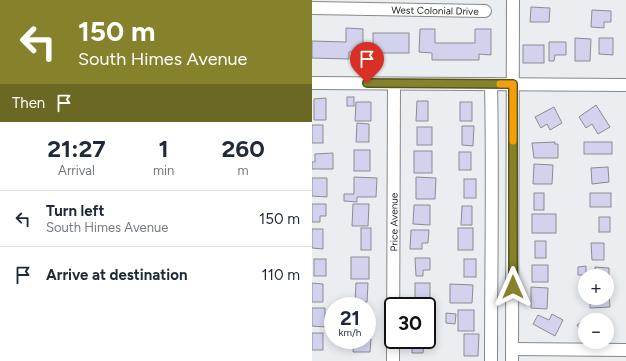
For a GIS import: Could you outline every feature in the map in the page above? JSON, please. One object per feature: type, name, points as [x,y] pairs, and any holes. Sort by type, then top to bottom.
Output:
[{"type":"street","points":[[514,0],[512,355],[626,350]]},
{"type":"street","name":"West Colonial Drive","points":[[312,8],[406,5],[485,11]]},
{"type":"street","points":[[312,83],[626,86]]},
{"type":"street","name":"Price Avenue","points":[[393,361],[394,84]]},
{"type":"street","points":[[491,84],[493,176],[491,361]]},
{"type":"building","points":[[531,7],[550,8],[549,22],[530,22]]},
{"type":"building","points":[[592,10],[611,11],[611,22],[604,22],[604,28],[591,27]]},
{"type":"building","points":[[346,28],[363,29],[363,52],[349,52],[349,59],[312,58],[312,41],[346,42]]},
{"type":"building","points":[[420,29],[435,29],[435,43],[475,43],[475,29],[491,29],[491,55],[479,54],[479,60],[432,60],[432,53],[419,52]]},
{"type":"building","points":[[373,33],[409,33],[409,53],[373,53]]},
{"type":"building","points":[[575,38],[591,39],[590,61],[575,61]]},
{"type":"building","points":[[599,38],[613,38],[613,55],[599,54]]},
{"type":"building","points":[[549,42],[566,42],[566,55],[555,55],[554,61],[549,61]]},
{"type":"building","points":[[523,45],[544,45],[544,63],[523,63]]},
{"type":"building","points":[[347,97],[354,97],[354,106],[347,106]]},
{"type":"building","points":[[326,98],[326,120],[314,120],[314,99]]},
{"type":"building","points":[[417,101],[428,101],[428,121],[416,121]]},
{"type":"building","points":[[356,102],[371,102],[371,121],[355,121]]},
{"type":"building","points":[[460,102],[472,102],[472,121],[460,121]]},
{"type":"building","points":[[596,105],[610,127],[598,134],[592,124],[586,128],[579,117]]},
{"type":"building","points":[[554,107],[562,123],[550,130],[547,124],[541,128],[535,117]]},
{"type":"building","points":[[357,123],[369,124],[369,142],[356,142]]},
{"type":"building","points":[[312,125],[323,125],[323,143],[312,143]]},
{"type":"building","points":[[462,126],[474,126],[473,146],[462,145]]},
{"type":"building","points":[[417,127],[432,127],[432,145],[417,145]]},
{"type":"building","points":[[555,142],[555,144],[558,144],[558,158],[534,158],[532,143]]},
{"type":"building","points":[[584,142],[612,142],[612,154],[584,154]]},
{"type":"building","points":[[354,150],[370,150],[370,171],[354,171]]},
{"type":"building","points":[[414,151],[432,151],[432,173],[414,173]]},
{"type":"building","points":[[459,152],[471,152],[471,170],[459,170]]},
{"type":"building","points":[[333,153],[333,169],[312,169],[312,162],[315,162],[315,154]]},
{"type":"building","points":[[534,164],[553,165],[552,184],[533,184]]},
{"type":"building","points":[[608,167],[609,182],[592,184],[591,168]]},
{"type":"building","points":[[354,177],[377,178],[376,197],[357,197],[357,202],[344,201],[344,194],[354,194]]},
{"type":"building","points":[[416,177],[436,178],[435,199],[416,199]]},
{"type":"building","points":[[312,178],[327,178],[327,197],[312,196]]},
{"type":"building","points":[[464,179],[476,179],[476,198],[464,198]]},
{"type":"building","points":[[534,193],[544,193],[544,210],[534,210]]},
{"type":"building","points":[[590,193],[611,193],[611,207],[590,207]]},
{"type":"building","points":[[312,204],[326,204],[326,216],[320,216],[320,222],[312,222]]},
{"type":"building","points":[[353,204],[369,204],[368,226],[352,226]]},
{"type":"building","points":[[414,205],[430,205],[430,225],[413,224]]},
{"type":"building","points":[[462,206],[472,206],[472,225],[461,225]]},
{"type":"building","points":[[532,214],[556,214],[556,233],[532,233]]},
{"type":"building","points":[[599,217],[610,217],[610,232],[599,232]]},
{"type":"building","points":[[361,228],[371,228],[371,250],[361,250]]},
{"type":"building","points":[[458,228],[473,228],[473,250],[458,250]]},
{"type":"building","points":[[312,229],[323,229],[323,249],[312,248]]},
{"type":"building","points":[[411,230],[429,230],[428,243],[422,243],[422,249],[410,249]]},
{"type":"building","points":[[535,241],[546,241],[546,258],[535,258]]},
{"type":"building","points":[[591,243],[604,243],[604,260],[592,260]]},
{"type":"building","points":[[351,257],[369,257],[369,279],[351,279]]},
{"type":"building","points":[[415,258],[430,258],[430,270],[423,270],[423,276],[416,276]]},
{"type":"building","points":[[314,259],[326,259],[326,276],[314,276]]},
{"type":"building","points":[[464,259],[476,259],[476,277],[464,277]]},
{"type":"building","points":[[532,265],[548,265],[548,282],[532,282]]},
{"type":"building","points":[[586,266],[586,269],[578,269],[578,267]]},
{"type":"building","points":[[595,267],[609,268],[609,269],[595,269]]},
{"type":"building","points":[[312,283],[323,284],[323,302],[312,302]]},
{"type":"building","points":[[356,283],[368,283],[367,297],[355,297]]},
{"type":"building","points":[[415,283],[430,283],[430,297],[415,297]]},
{"type":"building","points":[[450,284],[473,285],[472,303],[450,303]]},
{"type":"building","points":[[531,287],[548,288],[547,309],[531,308]]},
{"type":"building","points":[[590,305],[610,305],[610,307],[590,308]]},
{"type":"building","points":[[312,308],[324,308],[324,327],[312,326]]},
{"type":"building","points":[[458,310],[474,310],[474,331],[458,331]]},
{"type":"building","points":[[446,313],[456,314],[455,324],[446,323]]},
{"type":"building","points":[[552,314],[563,320],[555,336],[533,324],[538,315],[549,320]]},
{"type":"building","points":[[312,333],[323,333],[323,350],[312,350]]},
{"type":"building","points":[[464,334],[479,334],[478,356],[464,356]]},
{"type":"building","points":[[353,349],[370,349],[370,352],[353,352]]},
{"type":"building","points":[[412,349],[423,349],[423,353],[412,353]]},
{"type":"slow traffic","points":[[500,84],[513,84],[513,141]]},
{"type":"route","points":[[367,83],[513,84],[513,287]]}]
